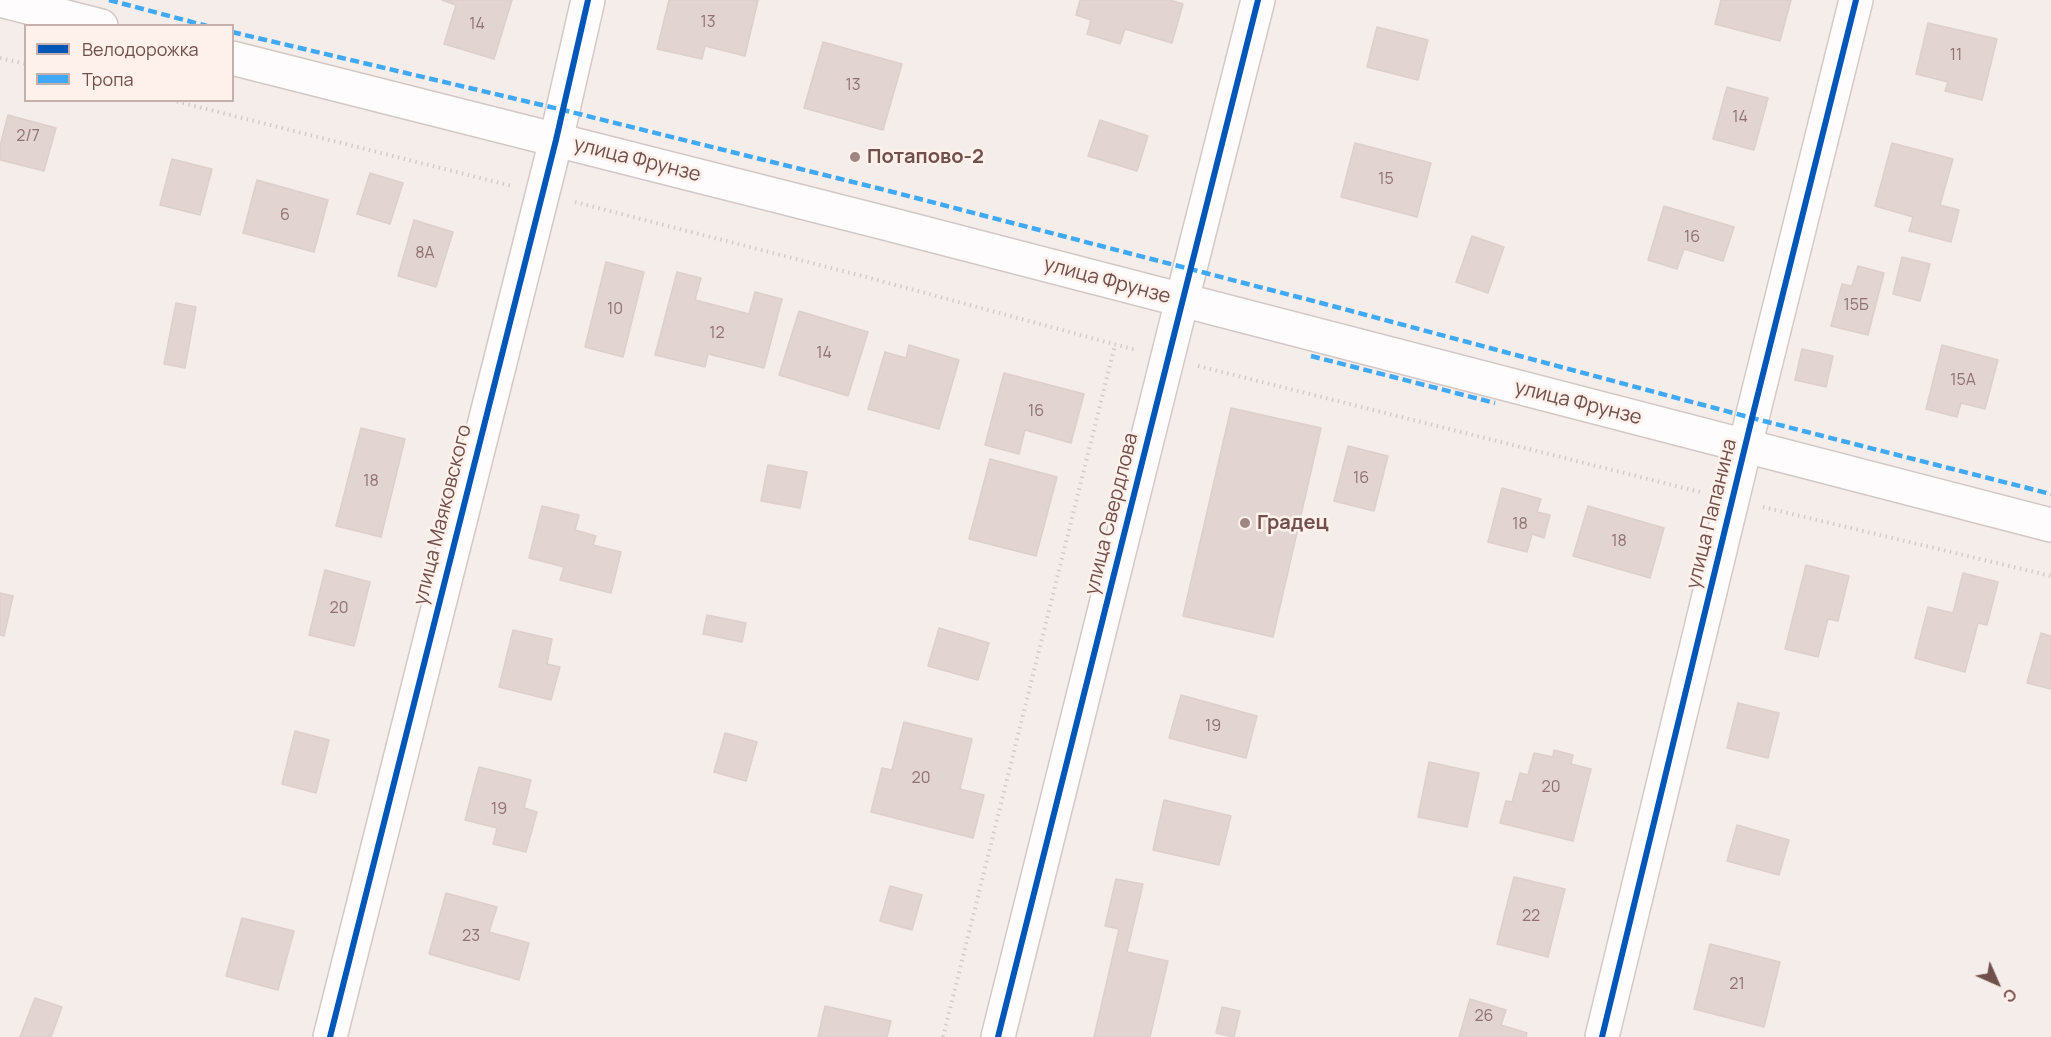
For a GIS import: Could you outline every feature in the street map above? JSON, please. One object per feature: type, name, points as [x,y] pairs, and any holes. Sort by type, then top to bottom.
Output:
[{"type":"street","points":[[0,0],[93,24]]},
{"type":"street","name":"улица Маяковского","points":[[330,1037],[556,140],[588,0]]},
{"type":"street","name":"улица Свердлова","points":[[998,1037],[1258,0]]},
{"type":"street","name":"улица Папанина","points":[[1602,1037],[1856,0]]},
{"type":"street","name":"улица Фрунзе","points":[[234,59],[1182,300],[2051,525]]},
{"type":"path","points":[[0,58],[24,64]]},
{"type":"path","points":[[179,102],[541,193],[1168,359],[1732,500],[2051,576]]},
{"type":"path","points":[[943,1037],[1115,345]]},
{"type":"building","points":[[442,0],[512,0],[494,59],[444,44],[456,5]]},
{"type":"building","points":[[669,0],[758,0],[745,56],[705,46],[702,59],[657,49]]},
{"type":"building","points":[[1080,0],[1170,0],[1183,4],[1172,43],[1125,29],[1120,44],[1087,34],[1091,20],[1076,15]]},
{"type":"building","points":[[1721,0],[1791,0],[1780,41],[1715,24]]},
{"type":"building","points":[[1928,23],[1997,39],[1982,100],[1945,91],[1948,82],[1916,74]]},
{"type":"building","points":[[1377,27],[1428,40],[1418,80],[1367,67]]},
{"type":"building","points":[[823,42],[902,64],[883,130],[804,108]]},
{"type":"building","points":[[1727,87],[1768,98],[1754,150],[1713,139]]},
{"type":"building","points":[[8,115],[56,128],[44,171],[0,160],[0,146]]},
{"type":"building","points":[[1100,120],[1148,136],[1137,171],[1088,156]]},
{"type":"building","points":[[1355,143],[1431,163],[1417,217],[1341,197]]},
{"type":"building","points":[[1892,143],[1953,159],[1940,205],[1959,210],[1951,242],[1909,231],[1913,217],[1875,206]]},
{"type":"building","points":[[172,159],[212,169],[200,215],[160,205]]},
{"type":"building","points":[[370,173],[403,183],[390,224],[357,214]]},
{"type":"building","points":[[257,180],[328,200],[314,252],[243,233]]},
{"type":"building","points":[[1664,206],[1734,227],[1723,261],[1684,249],[1677,269],[1648,260]]},
{"type":"building","points":[[414,220],[453,232],[436,287],[398,276]]},
{"type":"building","points":[[1472,236],[1504,247],[1488,293],[1456,282]]},
{"type":"building","points":[[1902,257],[1930,264],[1920,301],[1893,294]]},
{"type":"building","points":[[606,262],[644,272],[623,357],[585,347]]},
{"type":"building","points":[[1858,266],[1884,273],[1868,335],[1831,326],[1842,284],[1852,286]]},
{"type":"building","points":[[677,272],[701,278],[695,300],[749,314],[755,292],[782,299],[764,368],[708,354],[705,367],[655,355]]},
{"type":"building","points":[[176,303],[196,307],[185,368],[164,364]]},
{"type":"building","points":[[799,311],[868,332],[848,396],[779,375]]},
{"type":"building","points":[[909,345],[959,360],[939,429],[868,409],[885,352],[906,358]]},
{"type":"building","points":[[1942,345],[1998,360],[1985,409],[1961,403],[1957,417],[1926,409]]},
{"type":"building","points":[[1802,349],[1833,356],[1826,387],[1795,380]]},
{"type":"building","points":[[1004,373],[1084,394],[1071,443],[1025,430],[1019,454],[985,445]]},
{"type":"building","points":[[1231,408],[1321,428],[1273,637],[1183,616]]},
{"type":"building","points":[[361,428],[405,439],[381,537],[336,526]]},
{"type":"building","points":[[1348,446],[1388,456],[1374,511],[1334,501]]},
{"type":"building","points":[[990,459],[1057,477],[1036,556],[969,539]]},
{"type":"building","points":[[768,465],[807,472],[800,508],[761,501]]},
{"type":"building","points":[[1502,488],[1541,499],[1537,512],[1550,515],[1544,538],[1532,534],[1527,552],[1488,542]]},
{"type":"building","points":[[542,506],[579,515],[575,530],[596,536],[593,545],[621,552],[611,593],[560,580],[564,567],[529,558]]},
{"type":"building","points":[[1588,506],[1664,528],[1650,578],[1573,556]]},
{"type":"building","points":[[1806,565],[1849,576],[1838,621],[1828,619],[1818,657],[1785,649]]},
{"type":"building","points":[[325,570],[370,582],[354,646],[309,635]]},
{"type":"building","points":[[1963,573],[1998,582],[1987,625],[1978,623],[1965,672],[1915,658],[1928,607],[1953,613]]},
{"type":"building","points":[[0,593],[13,596],[4,636],[0,635]]},
{"type":"building","points":[[707,615],[746,623],[742,642],[703,634]]},
{"type":"building","points":[[939,628],[989,643],[978,680],[928,666]]},
{"type":"building","points":[[513,630],[552,639],[547,664],[560,667],[551,700],[499,687]]},
{"type":"building","points":[[2041,633],[2051,636],[2051,689],[2027,683]]},
{"type":"building","points":[[1181,695],[1257,716],[1246,758],[1169,738]]},
{"type":"building","points":[[1738,703],[1779,713],[1768,758],[1727,748]]},
{"type":"building","points":[[904,722],[972,739],[960,789],[984,795],[973,838],[871,812],[882,768],[892,770]]},
{"type":"building","points":[[295,731],[329,740],[316,793],[282,784]]},
{"type":"building","points":[[725,733],[757,742],[746,781],[714,772]]},
{"type":"building","points":[[1554,750],[1573,755],[1571,764],[1591,769],[1573,841],[1500,823],[1506,801],[1512,802],[1520,773],[1528,775],[1534,753],[1553,757]]},
{"type":"building","points":[[1429,762],[1479,773],[1467,827],[1418,817]]},
{"type":"building","points":[[479,767],[531,780],[524,808],[537,812],[526,852],[493,844],[497,828],[465,820]]},
{"type":"building","points":[[1164,800],[1231,816],[1219,865],[1153,850]]},
{"type":"building","points":[[1737,825],[1789,840],[1779,875],[1727,861]]},
{"type":"building","points":[[1514,877],[1565,889],[1548,957],[1497,944]]},
{"type":"building","points":[[1116,879],[1143,884],[1127,952],[1168,961],[1150,1037],[1094,1037],[1119,929],[1105,926]]},
{"type":"building","points":[[890,886],[922,895],[912,930],[880,921]]},
{"type":"building","points":[[446,893],[497,907],[489,932],[529,943],[519,980],[429,954]]},
{"type":"building","points":[[242,918],[294,931],[278,990],[226,976]]},
{"type":"building","points":[[1710,944],[1780,962],[1764,1027],[1694,1009]]},
{"type":"building","points":[[35,998],[62,1007],[51,1037],[20,1037]]},
{"type":"building","points":[[1470,999],[1506,1010],[1501,1025],[1527,1033],[1526,1037],[1459,1037]]},
{"type":"building","points":[[825,1006],[891,1021],[887,1037],[818,1037]]},
{"type":"building","points":[[1222,1007],[1240,1011],[1234,1037],[1216,1033]]},
{"type":"marked path","points":[[109,0],[199,24]]},
{"type":"marked path","points":[[234,32],[563,110],[889,191],[1752,418],[2051,494]]},
{"type":"marked path","points":[[1311,356],[1495,403]]},
{"type":"cycle path","points":[[330,1037],[556,140],[588,0]]},
{"type":"cycle path","points":[[998,1037],[1258,0]]},
{"type":"cycle path","points":[[1602,1037],[1856,0]]},
{"type":"place","name":"Потапово-2","points":[[855,157]]},
{"type":"place","name":"Градец","points":[[1245,523]]}]
